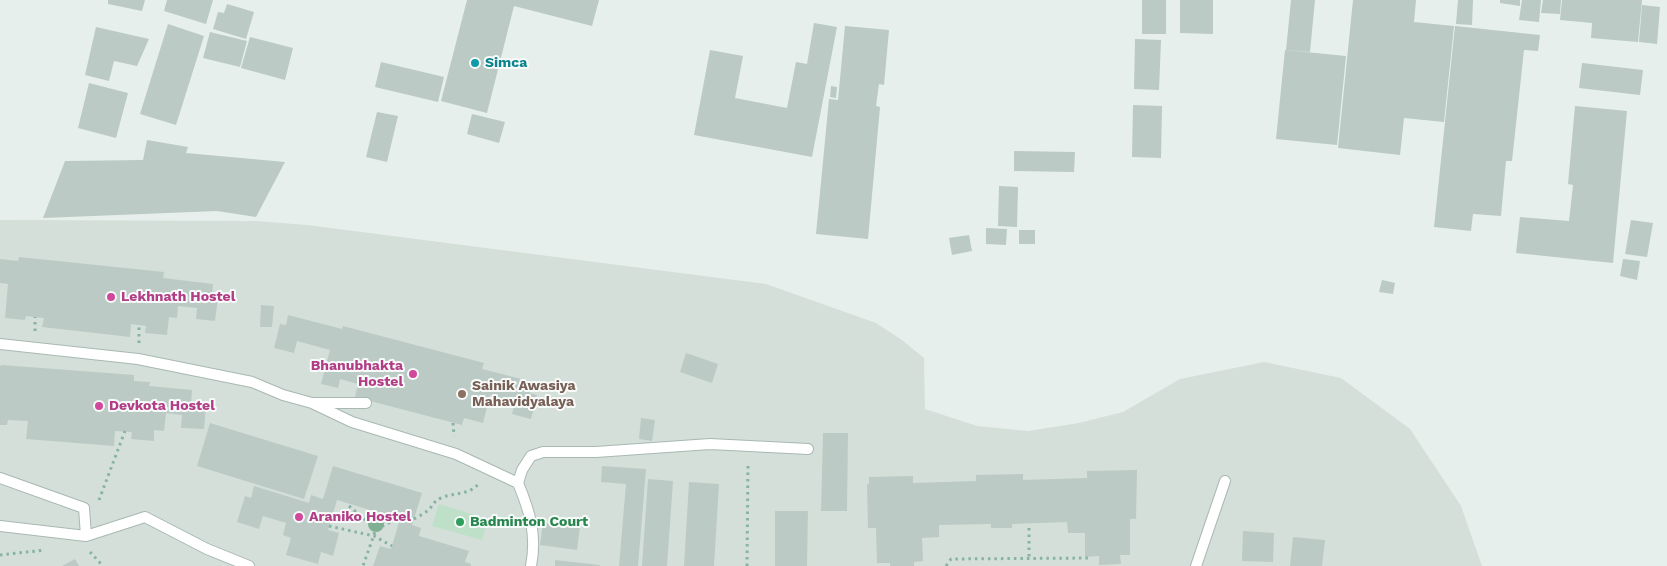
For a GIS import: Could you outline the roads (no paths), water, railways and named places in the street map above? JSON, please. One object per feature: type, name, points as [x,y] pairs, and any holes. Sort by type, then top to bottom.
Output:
[{"type":"lane","points":[[0,344],[138,359],[187,367],[252,382],[283,395],[312,403],[352,422],[456,454],[518,483]]},
{"type":"lane","points":[[312,403],[366,404]]},
{"type":"lane","points":[[531,566],[534,535],[532,520],[518,483],[522,470],[530,456],[543,452],[578,453],[710,444],[808,449]]},
{"type":"lane","points":[[0,478],[84,508],[86,536]]},
{"type":"lane","points":[[1196,566],[1225,481]]},
{"type":"lane","points":[[0,526],[86,536],[144,517],[207,549],[249,566]]},
{"type":"place","name":"Simca","points":[[475,63]]},
{"type":"place","name":"Lekhnath Hostel","points":[[111,297]]},
{"type":"place","name":"Bhanubhakta Hostel","points":[[413,374]]},
{"type":"place","name":"Sainik Awasiya Mahavidyalaya","points":[[462,394]]},
{"type":"place","name":"Devkota Hostel","points":[[99,406]]},
{"type":"place","name":"Araniko Hostel","points":[[299,517]]},
{"type":"place","name":"Badminton Court","points":[[460,522]]}]
